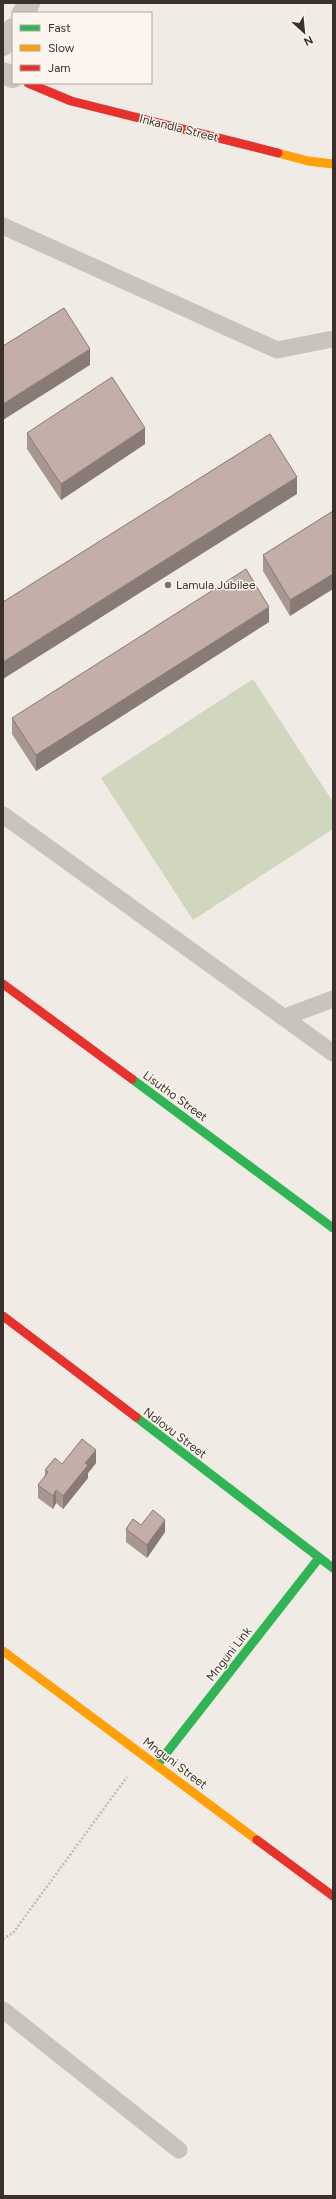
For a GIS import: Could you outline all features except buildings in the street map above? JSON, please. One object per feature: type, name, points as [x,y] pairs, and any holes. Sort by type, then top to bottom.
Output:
[{"type":"street","points":[[24,12],[29,3]]},
{"type":"street","points":[[3,45],[12,31]]},
{"type":"street","name":"Inkandla Street","points":[[31,84],[71,100],[308,161],[333,164]]},
{"type":"street","name":"Lisutho Street","points":[[3,984],[333,1228]]},
{"type":"street","name":"Ndlovu Street","points":[[3,1316],[333,1568]]},
{"type":"street","name":"Mnguni Link","points":[[157,1765],[319,1558]]},
{"type":"street","name":"Mnguni Street","points":[[3,1651],[333,1896]]},
{"type":"lane","points":[[3,226],[277,350],[333,339]]},
{"type":"lane","points":[[3,815],[333,1053]]},
{"type":"lane","points":[[284,1017],[333,1000]]},
{"type":"lane","points":[[3,2010],[179,2150]]},
{"type":"path","points":[[3,1939],[13,1933],[143,1754]]},
{"type":"green space","points":[[253,679],[333,802],[333,829],[193,920],[101,778]]},
{"type":"traffic: fast","points":[[132,1079],[333,1228]]},
{"type":"traffic: fast","points":[[136,1417],[333,1568]]},
{"type":"traffic: fast","points":[[157,1765],[319,1558]]},
{"type":"traffic: slow","points":[[278,153],[308,161],[333,164]]},
{"type":"traffic: slow","points":[[3,1651],[257,1840]]},
{"type":"traffic: jam","points":[[30,84],[71,101],[278,153]]},
{"type":"traffic: jam","points":[[3,984],[132,1079]]},
{"type":"traffic: jam","points":[[3,1316],[136,1417]]},
{"type":"traffic: jam","points":[[257,1840],[333,1896]]},
{"type":"place","name":"Lamula Jubilee","points":[[168,585]]}]
